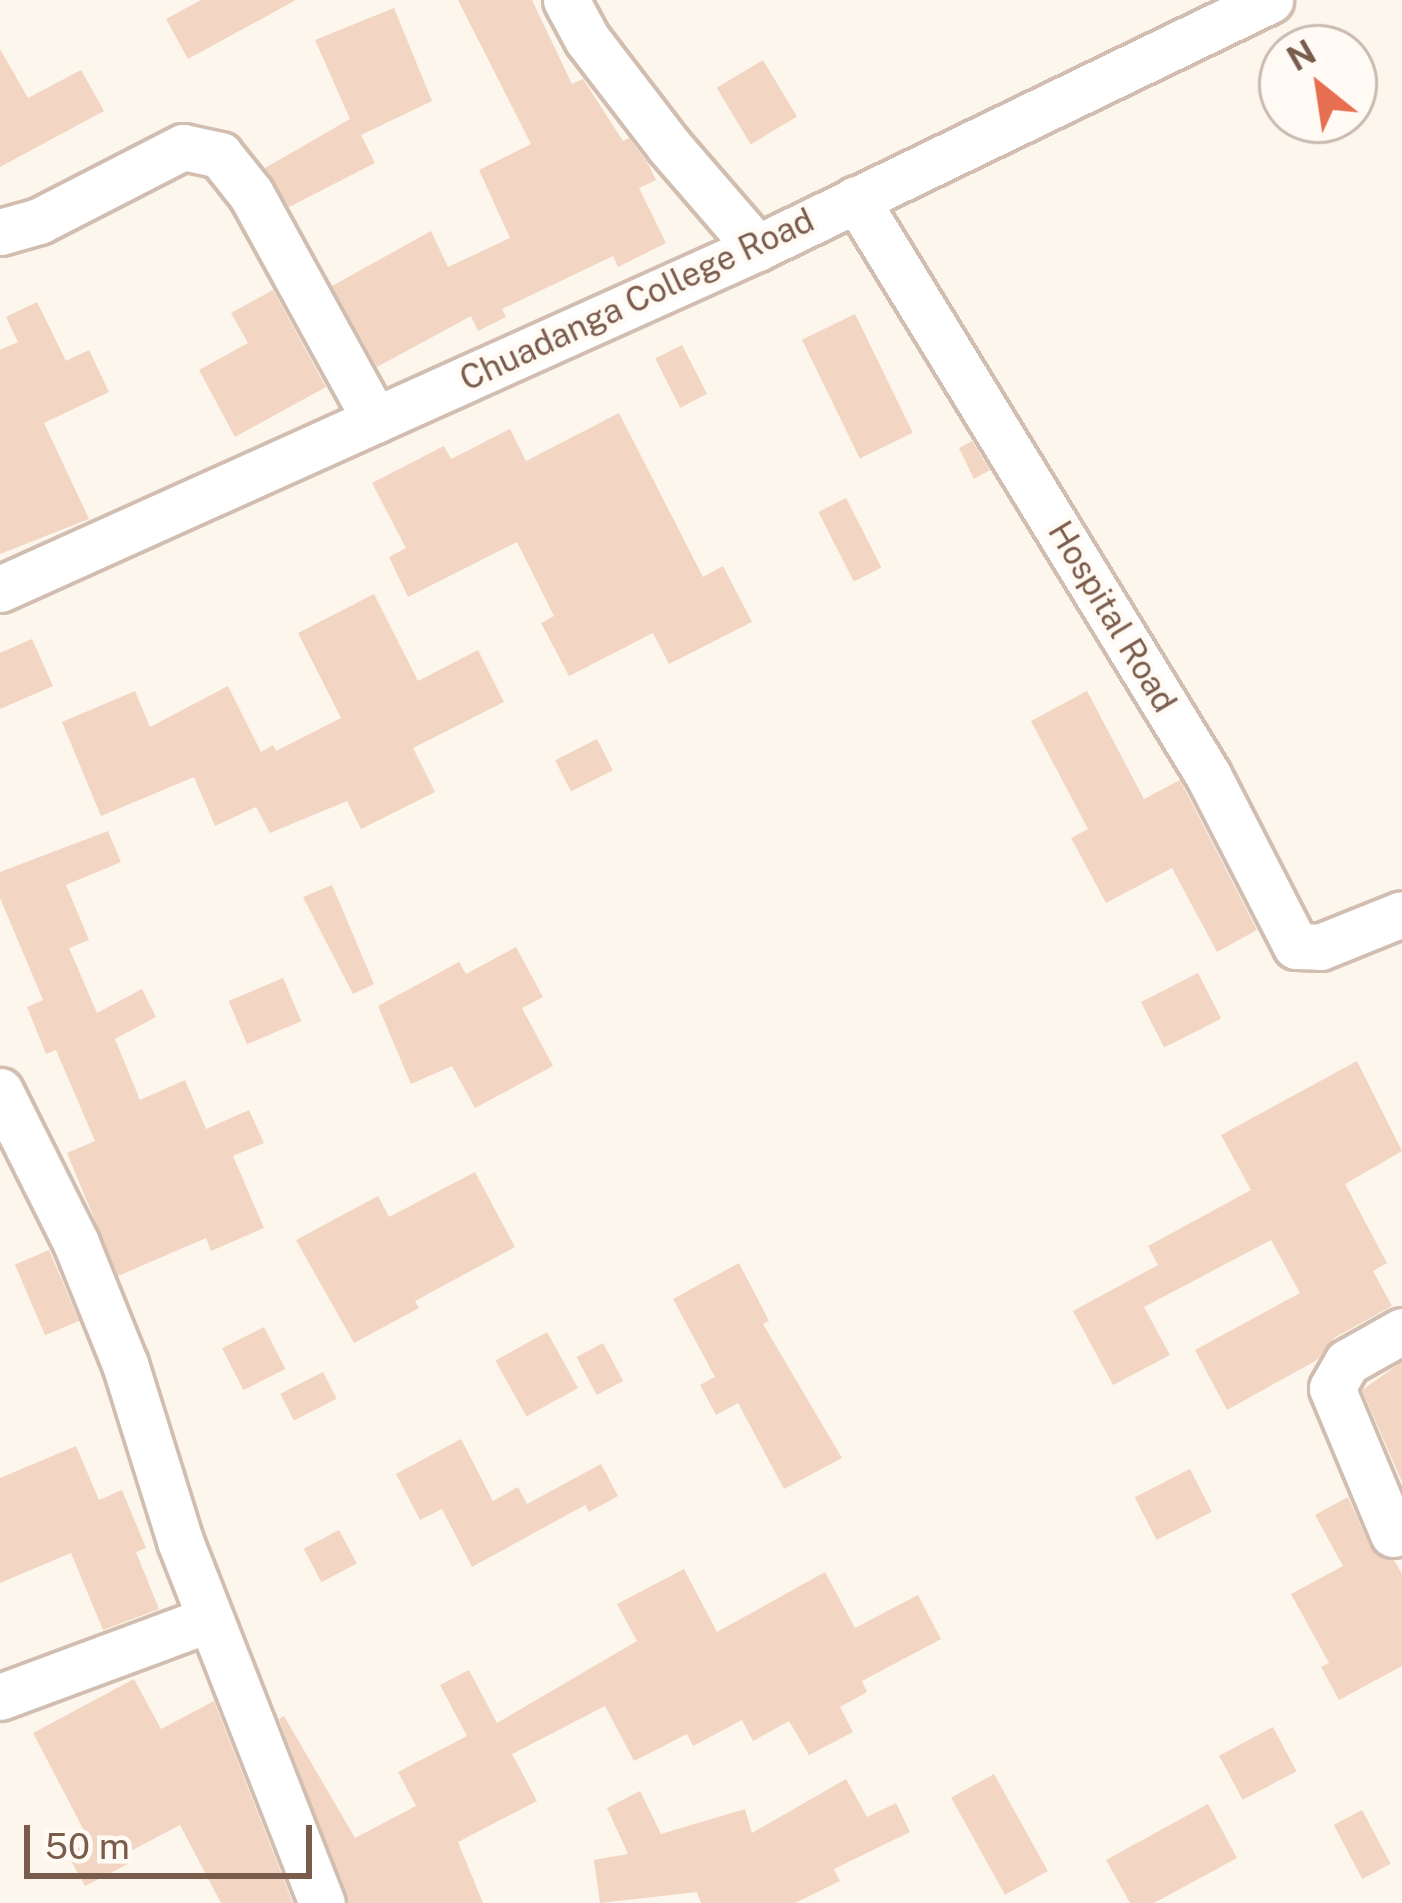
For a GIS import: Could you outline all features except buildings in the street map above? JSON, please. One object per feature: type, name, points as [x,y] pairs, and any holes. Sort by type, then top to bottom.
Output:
[{"type":"street","points":[[566,0],[587,39],[757,248]]},
{"type":"street","name":"Chuadanga College Road","points":[[0,589],[757,248],[1270,0]]},
{"type":"street","points":[[0,232],[39,221],[183,147],[220,155],[250,194],[375,420]]},
{"type":"street","name":"Hospital Road","points":[[856,199],[1208,775],[1296,946],[1320,947],[1402,914]]},
{"type":"street","points":[[0,1090],[76,1243],[125,1364],[210,1619],[322,1903]]},
{"type":"street","points":[[1393,1534],[1332,1388],[1347,1362],[1402,1331]]},
{"type":"street","points":[[0,1697],[210,1619]]}]
